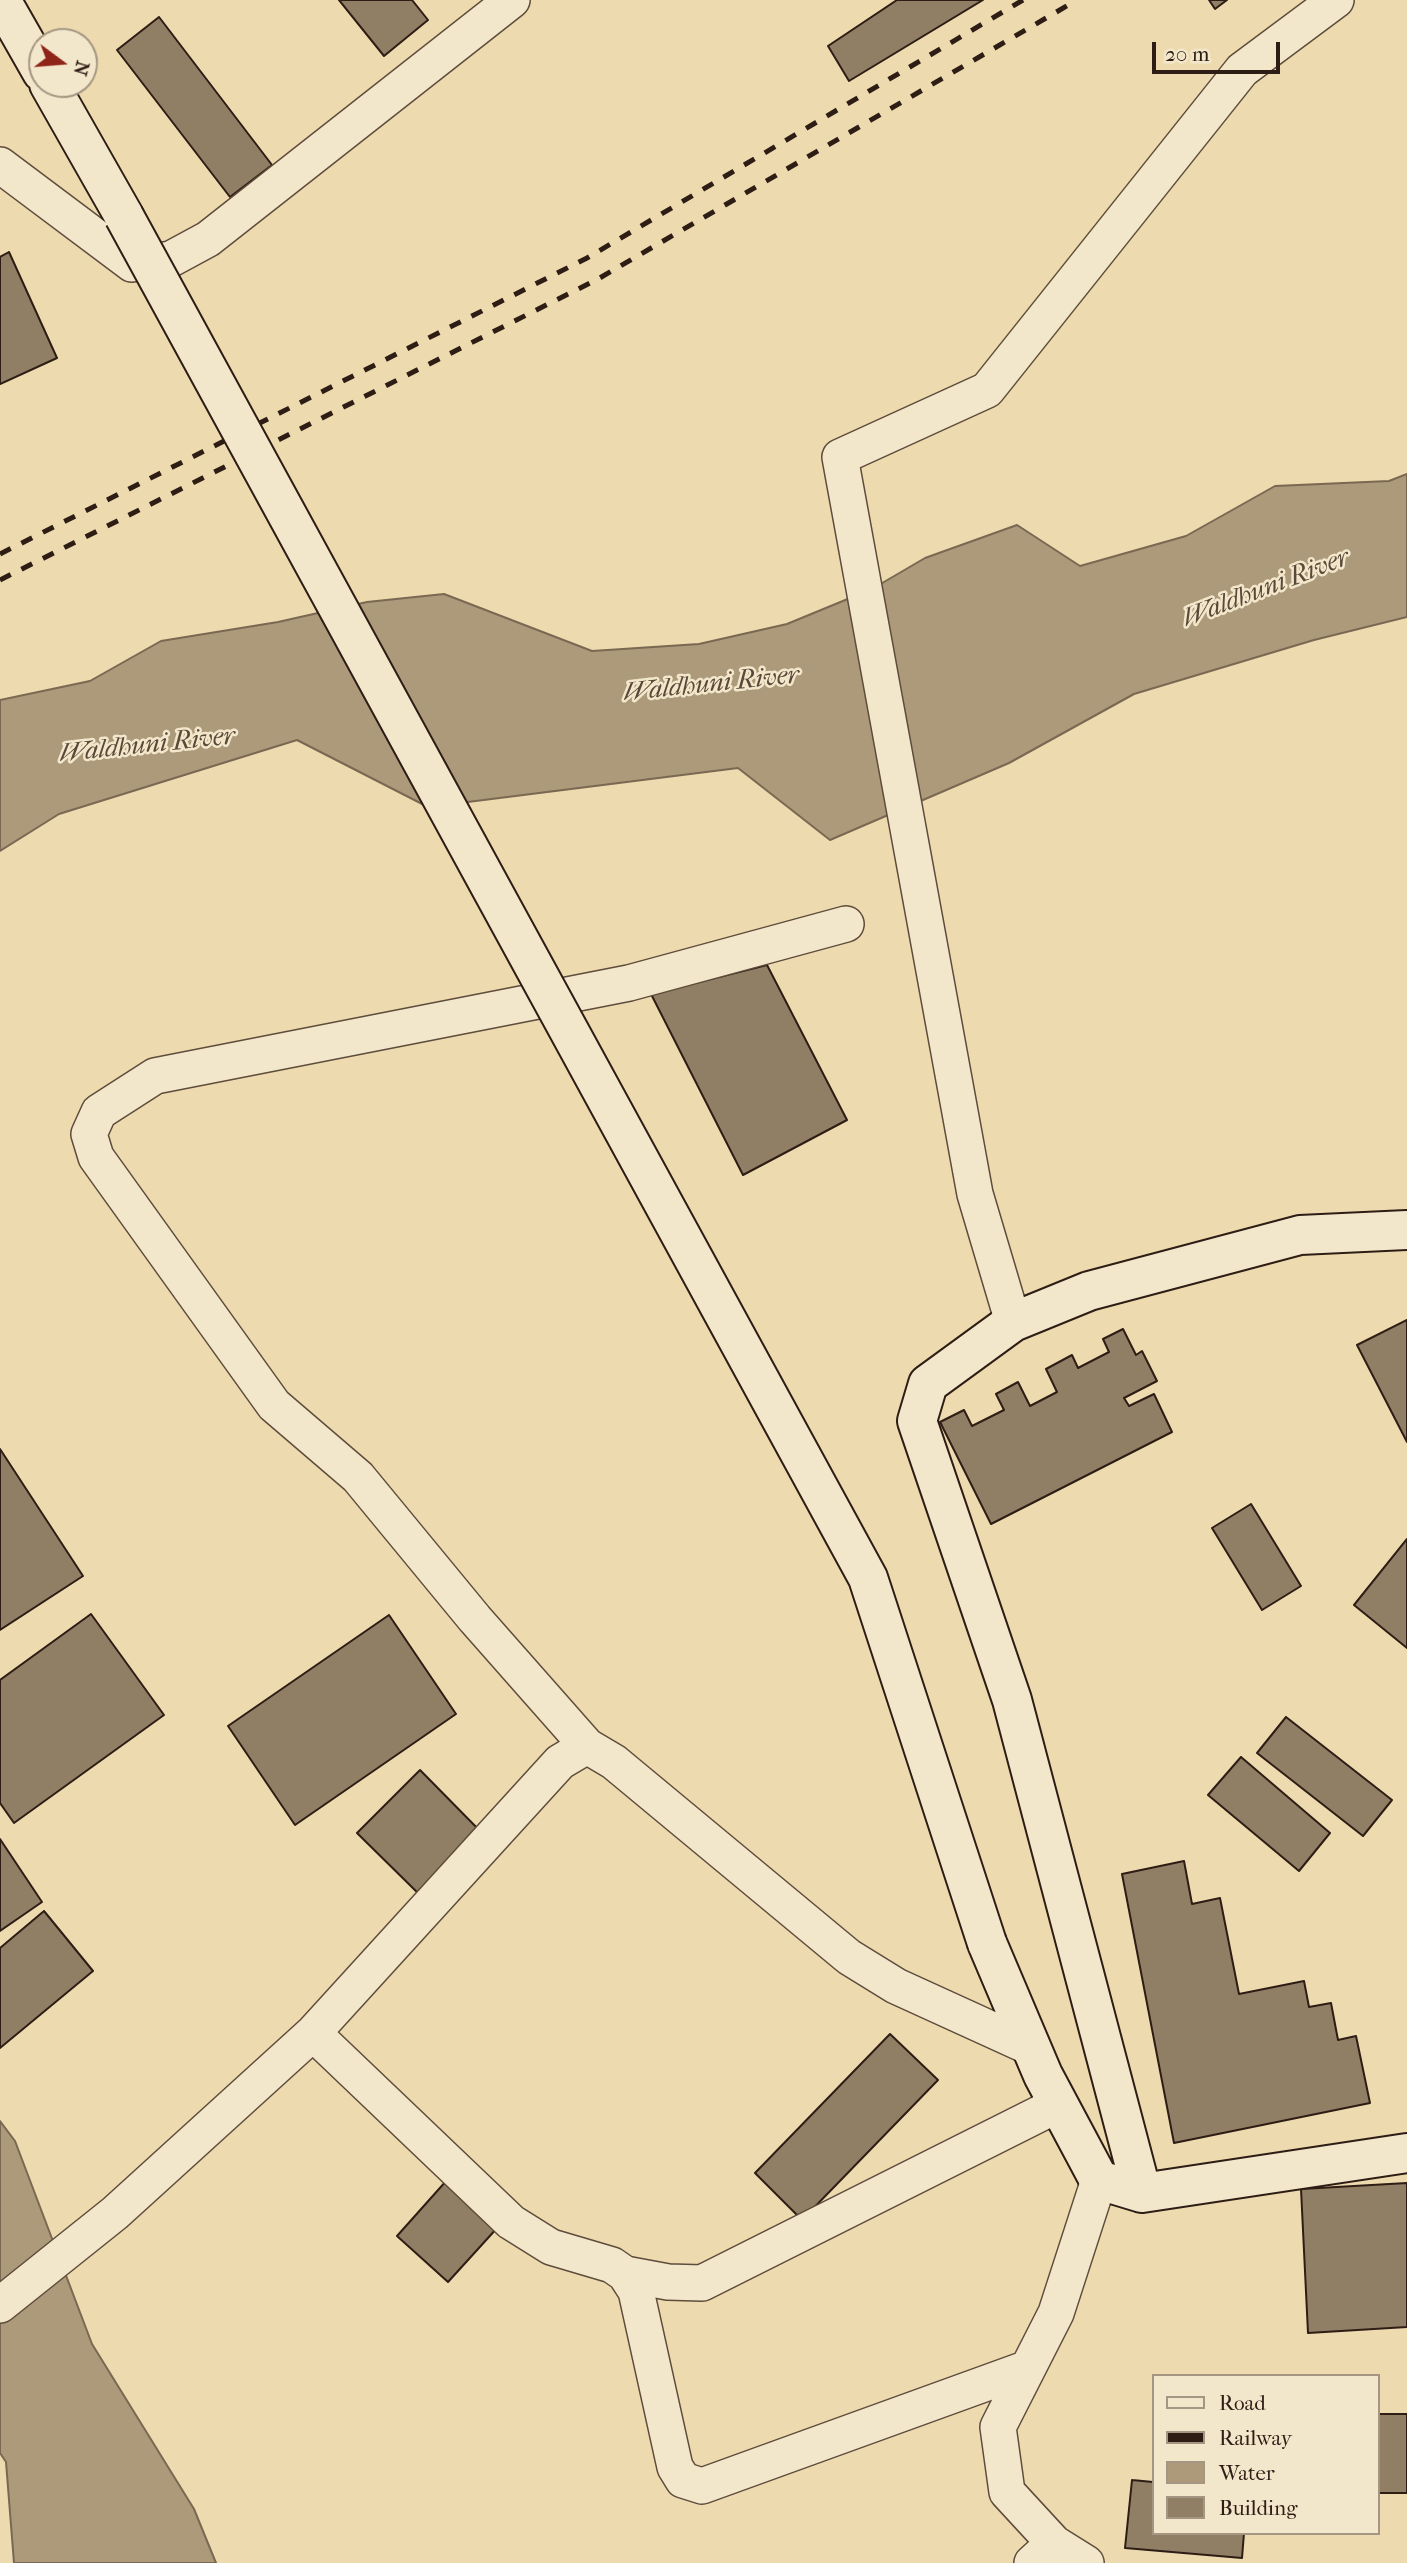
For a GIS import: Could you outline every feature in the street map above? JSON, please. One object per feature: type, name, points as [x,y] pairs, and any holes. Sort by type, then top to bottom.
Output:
[{"type":"main road","points":[[2,0],[28,47]]},
{"type":"main road","points":[[57,98],[868,1578],[987,1943],[1032,2049],[1099,2180],[1142,2193],[1407,2153]]},
{"type":"main road","points":[[1142,2193],[1012,1700],[917,1422],[928,1384],[1013,1322],[1089,1290],[1300,1235],[1407,1230]]},
{"type":"street","points":[[0,165],[132,264],[172,259],[208,239],[512,0]]},
{"type":"street","points":[[1013,1322],[975,1194],[841,457],[987,390],[1242,70],[1336,0]]},
{"type":"street","points":[[846,924],[629,983],[155,1076],[99,1112],[89,1134],[96,1157],[274,1405],[358,1477],[475,1619],[587,1746],[614,1762],[849,1957],[896,1986],[1032,2049]]},
{"type":"street","points":[[0,2305],[115,2213],[313,2033],[560,1762],[587,1746]]},
{"type":"street","points":[[313,2033],[511,2222],[551,2248],[612,2265],[625,2274],[636,2291],[675,2467],[683,2480],[702,2486],[1028,2368]]},
{"type":"street","points":[[625,2274],[668,2282],[702,2283],[1059,2104]]},
{"type":"street","points":[[1086,2563],[1043,2553],[1007,2492],[998,2427],[1056,2313],[1099,2180]]},
{"type":"water","name":"Waldhuni River","points":[[1407,474],[1407,617],[1314,640],[1134,694],[1009,763],[830,840],[738,768],[428,807],[297,740],[59,814],[0,851],[0,700],[90,681],[161,641],[278,622],[367,602],[444,594],[592,651],[699,644],[787,624],[872,589],[925,558],[1017,525],[1080,566],[1186,536],[1275,486],[1389,481]]},
{"type":"water","points":[[0,2121],[15,2141],[92,2344],[194,2509],[216,2563],[14,2563],[6,2462],[0,2453]]},
{"type":"building","points":[[339,0],[412,0],[428,20],[384,56]]},
{"type":"building","points":[[897,0],[983,0],[849,81],[828,46]]},
{"type":"building","points":[[1209,0],[1227,0],[1215,9]]},
{"type":"building","points":[[159,17],[272,165],[230,197],[117,50]]},
{"type":"building","points":[[9,252],[57,358],[0,384],[0,257]]},
{"type":"building","points":[[767,965],[847,1120],[743,1175],[651,994]]},
{"type":"building","points":[[1407,1320],[1407,1442],[1357,1345]]},
{"type":"building","points":[[1123,1329],[1136,1355],[1142,1351],[1157,1381],[1124,1398],[1129,1406],[1154,1394],[1172,1432],[991,1524],[940,1422],[964,1410],[972,1426],[1004,1410],[996,1394],[1018,1382],[1030,1406],[1057,1392],[1046,1369],[1072,1355],[1078,1368],[1109,1352],[1103,1339]]},
{"type":"building","points":[[0,1449],[83,1576],[0,1630]]},
{"type":"building","points":[[1251,1504],[1301,1586],[1262,1610],[1212,1528]]},
{"type":"building","points":[[1407,1539],[1407,1648],[1354,1605]]},
{"type":"building","points":[[91,1614],[164,1715],[14,1823],[0,1803],[0,1680]]},
{"type":"building","points":[[389,1615],[456,1714],[295,1825],[228,1726]]},
{"type":"building","points":[[1286,1717],[1392,1800],[1363,1836],[1257,1753]]},
{"type":"building","points":[[1241,1757],[1330,1833],[1299,1871],[1208,1795]]},
{"type":"building","points":[[420,1770],[486,1837],[424,1899],[357,1833]]},
{"type":"building","points":[[0,1839],[42,1902],[0,1931]]},
{"type":"building","points":[[1184,1861],[1192,1904],[1220,1898],[1239,1994],[1304,1981],[1309,2007],[1331,2003],[1338,2040],[1356,2036],[1370,2103],[1174,2143],[1122,1874]]},
{"type":"building","points":[[44,1911],[93,1971],[0,2048],[0,1948]]},
{"type":"building","points":[[890,2034],[938,2080],[802,2220],[755,2173]]},
{"type":"building","points":[[447,2180],[498,2227],[448,2282],[397,2236]]},
{"type":"building","points":[[1407,2183],[1407,2327],[1308,2333],[1301,2189]]},
{"type":"building","points":[[1379,2414],[1407,2414],[1407,2493],[1379,2493]]},
{"type":"building","points":[[1132,2480],[1152,2482],[1152,2535],[1244,2535],[1242,2558],[1125,2548]]},
{"type":"railway","points":[[0,554],[587,258],[1023,0]]},
{"type":"railway","points":[[0,580],[598,279],[1077,0]]}]
